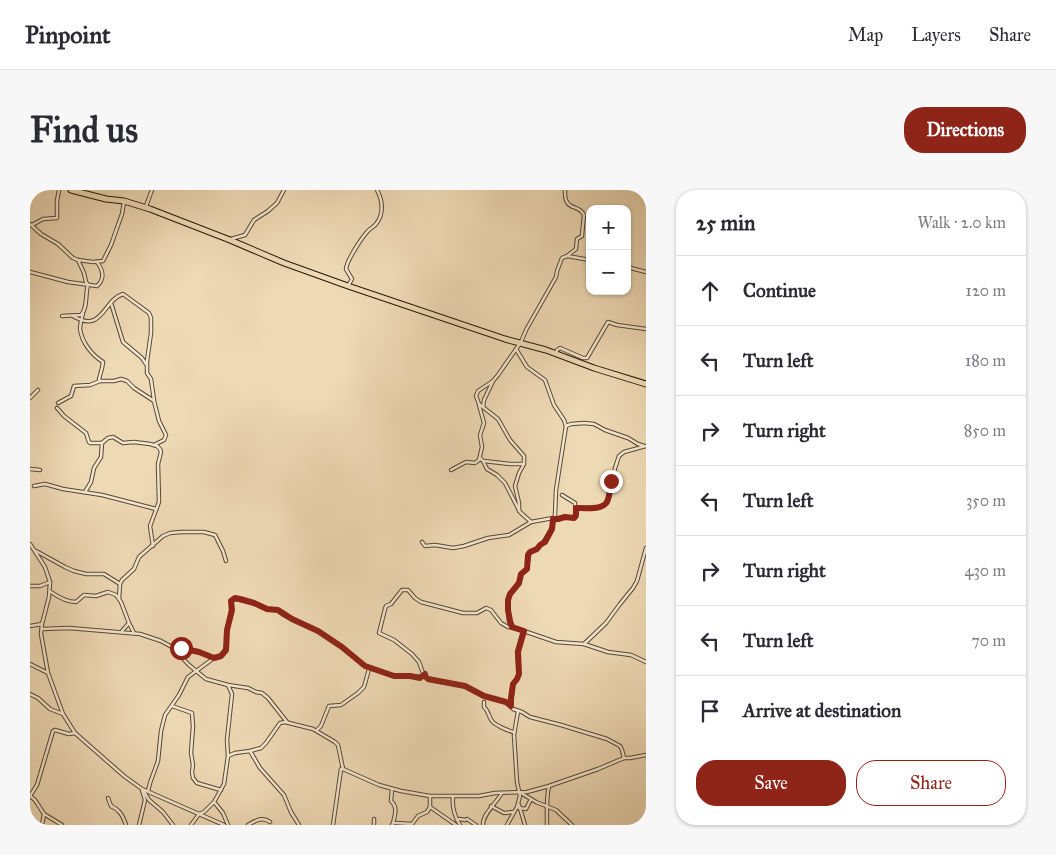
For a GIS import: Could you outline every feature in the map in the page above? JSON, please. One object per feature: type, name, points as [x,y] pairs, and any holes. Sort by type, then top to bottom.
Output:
[{"type":"highway","points":[[71,190],[85,191],[106,199],[124,201],[146,208],[348,286],[646,384]]},
{"type":"street","points":[[59,190],[56,201],[57,218],[42,219],[31,225],[78,260],[103,261]]},
{"type":"street","points":[[146,208],[152,190]]},
{"type":"street","points":[[230,240],[234,237],[245,235],[254,220],[268,212],[277,203],[284,190]]},
{"type":"street","points":[[348,286],[352,281],[346,269],[348,261],[381,215],[381,198],[377,190]]},
{"type":"street","points":[[483,407],[484,400],[493,381],[521,342],[556,277],[561,260],[576,249],[577,239],[582,236],[584,216],[582,212],[569,205],[565,196],[565,190]]},
{"type":"street","points":[[30,272],[68,282],[99,285],[102,280],[103,261],[122,214],[124,201]]},
{"type":"street","points":[[567,256],[586,259]]},
{"type":"street","points":[[78,260],[88,285],[80,330],[83,341],[95,357],[103,362],[100,381]]},
{"type":"street","points":[[97,262],[102,270]]},
{"type":"street","points":[[631,268],[646,272]]},
{"type":"street","points":[[74,316],[81,321],[98,318],[120,294],[123,294],[149,313],[152,333],[147,374],[150,379],[159,421],[166,435],[164,440],[154,445]]},
{"type":"street","points":[[111,303],[123,342],[142,358],[147,366]]},
{"type":"street","points":[[62,316],[74,316],[83,313]]},
{"type":"street","points":[[556,354],[560,348],[587,358],[608,322],[646,329]]},
{"type":"street","points":[[512,627],[508,610],[509,596],[519,583],[521,574],[527,569],[529,554],[545,542],[552,529],[566,426],[554,405],[546,380],[527,367],[516,349]]},
{"type":"street","points":[[58,403],[71,396],[74,386],[90,385],[100,381],[121,380],[127,380],[134,388],[154,400]]},
{"type":"street","points":[[451,470],[466,462],[477,462],[480,458],[482,447],[480,434],[484,424],[476,397],[477,393],[493,381]]},
{"type":"street","points":[[30,398],[38,390]]},
{"type":"street","points":[[478,404],[498,419],[510,440],[524,456],[524,464],[515,486],[519,511]]},
{"type":"street","points":[[57,408],[86,433],[89,442],[102,443],[108,438],[113,437],[123,443],[134,442],[154,445],[159,448],[161,452],[158,464],[159,502],[150,526],[153,546]]},
{"type":"street","points":[[566,426],[584,423],[594,424],[609,432],[646,446]]},
{"type":"street","points":[[85,492],[91,482],[94,468],[101,457],[102,443]]},
{"type":"street","points":[[576,508],[598,508],[605,504],[619,456],[624,452],[646,446]]},
{"type":"street","points":[[480,458],[488,470],[505,483],[519,511],[531,522]]},
{"type":"street","points":[[482,461],[524,464]]},
{"type":"street","points":[[30,469],[40,470]]},
{"type":"street","points":[[34,486],[45,484],[156,509]]},
{"type":"street","points":[[422,542],[425,546],[435,545],[455,548],[488,538],[509,535],[531,522],[554,518],[574,518],[576,515],[575,502],[562,495]]},
{"type":"street","points":[[119,599],[120,584],[134,569],[139,557],[163,536],[170,533],[204,532],[216,536],[226,561]]},
{"type":"street","points":[[30,544],[45,567],[50,582],[50,592],[41,634],[48,673],[64,714],[75,733],[124,776],[142,789],[226,825]]},
{"type":"street","points":[[584,644],[606,623],[633,588],[637,581],[646,548]]},
{"type":"street","points":[[35,550],[74,571],[86,574],[104,574],[120,584]]},
{"type":"street","points":[[30,586],[40,586],[50,582]]},
{"type":"street","points":[[624,758],[620,746],[607,739],[560,724],[530,717],[513,709],[506,702],[484,696],[465,686],[428,679],[423,672],[420,662],[412,654],[394,640],[379,633],[386,606],[391,604],[402,590],[408,590],[421,602],[460,613],[476,613],[486,608],[491,610],[503,624],[556,642],[584,644],[608,652],[631,655],[646,662]]},
{"type":"street","points":[[50,592],[73,602],[76,602],[84,595],[96,596],[108,592],[116,595],[134,633]]},
{"type":"street","points":[[148,791],[158,763],[164,718],[180,695],[186,679],[214,658],[221,656],[226,650],[227,630],[232,610],[230,603],[235,598],[267,609],[278,610],[292,619],[314,628],[370,668],[394,676],[420,678],[425,674]]},
{"type":"street","points":[[121,632],[129,623]]},
{"type":"street","points":[[30,626],[42,624]]},
{"type":"street","points":[[42,629],[68,628],[134,633],[161,641],[172,647],[206,679],[262,693],[287,722]]},
{"type":"street","points":[[511,706],[513,684],[519,674],[518,652],[524,631]]},
{"type":"street","points":[[172,647],[199,652],[214,658]]},
{"type":"street","points":[[30,664],[48,673]]},
{"type":"street","points":[[316,730],[321,726],[329,706],[344,704],[364,687],[370,668]]},
{"type":"street","points":[[191,825],[199,814],[204,812],[214,802],[225,780],[232,694],[228,685]]},
{"type":"street","points":[[30,694],[48,708],[64,714]]},
{"type":"street","points":[[484,702],[484,707],[488,710],[492,722],[514,732]]},
{"type":"street","points":[[172,706],[192,712],[193,778],[197,783],[221,790]]},
{"type":"street","points":[[518,711],[514,732],[517,782],[519,808],[525,825]]},
{"type":"street","points":[[228,756],[261,748],[266,744],[280,723],[287,722],[316,730],[337,743],[343,769]]},
{"type":"street","points":[[62,825],[44,814],[36,800],[30,796],[37,786],[54,731],[69,734],[75,733]]},
{"type":"street","points":[[250,752],[260,768],[284,795],[291,812],[300,825]]},
{"type":"street","points":[[343,769],[392,789],[430,796],[479,796],[527,792],[550,786],[624,758],[646,754]]},
{"type":"street","points":[[333,825],[340,772],[343,769]]},
{"type":"street","points":[[547,825],[546,802],[550,786]]},
{"type":"street","points":[[139,825],[145,800],[142,789]]},
{"type":"street","points":[[142,789],[173,825]]},
{"type":"street","points":[[392,789],[391,801],[396,814],[393,824],[412,824],[418,816],[427,812],[430,807],[430,796]]},
{"type":"street","points":[[519,792],[556,810],[572,825]]},
{"type":"street","points":[[483,825],[482,821],[502,793]]},
{"type":"street","points":[[453,797],[452,804],[460,825]]},
{"type":"street","points":[[108,798],[111,806],[121,813],[126,825]]},
{"type":"street","points":[[519,808],[526,809],[531,799]]},
{"type":"street","points":[[214,802],[223,813],[226,825]]},
{"type":"street","points":[[507,825],[519,804]]},
{"type":"street","points":[[491,806],[504,813],[514,812]]},
{"type":"street","points":[[430,807],[456,825]]},
{"type":"street","points":[[42,825],[44,814]]},
{"type":"street","points":[[248,825],[258,819],[270,822]]},
{"type":"street","points":[[374,819],[374,825]]},
{"type":"street","points":[[457,820],[467,819],[476,825]]},
{"type":"street","points":[[448,825],[451,821]]},
{"type":"route","points":[[181,648],[214,658],[221,656],[226,650],[227,630],[232,610],[231,601],[236,599],[254,603],[267,609],[278,610],[301,624],[314,628],[370,668],[394,676],[420,678],[425,674],[428,679],[465,686],[484,696],[506,702],[511,706],[513,684],[519,674],[517,660],[519,644],[524,631],[512,627],[510,622],[507,607],[510,594],[519,583],[521,574],[527,569],[529,554],[544,543],[548,537],[552,529],[553,519],[562,517],[574,518],[576,517],[576,508],[598,508],[604,505],[608,499],[611,481]]}]
